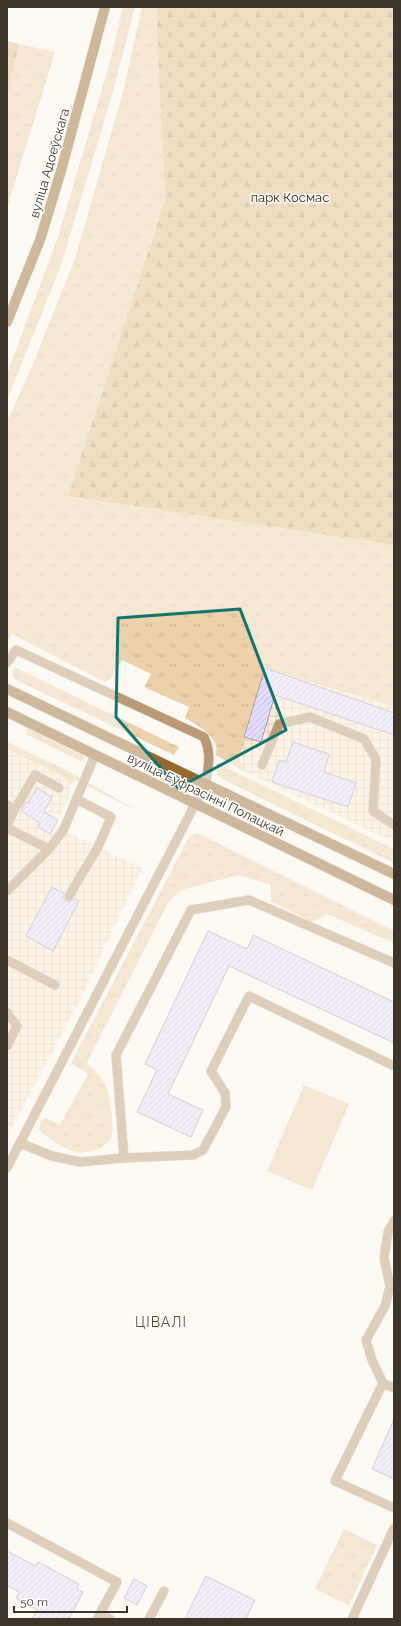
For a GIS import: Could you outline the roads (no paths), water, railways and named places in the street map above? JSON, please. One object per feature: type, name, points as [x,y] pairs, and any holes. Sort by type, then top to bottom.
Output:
[{"type":"main road","name":"вуліца Адоеўскага","points":[[7,322],[40,240],[61,171],[105,7]]},
{"type":"main road","name":"вуліца Еўфрасінні Полацкай","points":[[7,689],[394,874]]},
{"type":"main road","name":"вуліца Еўфрасінні Полацкай","points":[[7,712],[394,900]]},
{"type":"lane","points":[[7,663],[16,650],[204,737],[209,747],[206,783],[7,1168]]},
{"type":"lane","points":[[262,765],[279,724],[310,717],[364,739],[376,759],[373,812],[394,825]]},
{"type":"lane","points":[[7,891],[49,848],[63,831],[95,755]]},
{"type":"lane","points":[[7,825],[11,807],[35,775],[59,788]]},
{"type":"lane","points":[[69,896],[98,847],[111,817],[76,799]]},
{"type":"lane","points":[[7,828],[49,848]]},
{"type":"lane","points":[[124,1158],[116,1055],[191,910],[249,900],[394,963]]},
{"type":"lane","points":[[7,960],[55,985]]},
{"type":"lane","points":[[20,1143],[52,1156],[80,1162],[124,1158],[193,1155],[203,1150],[226,1106],[225,1093],[211,1071],[249,996],[394,1066]]},
{"type":"lane","points":[[7,1013],[17,1026],[7,1046]]},
{"type":"lane","points":[[394,1220],[388,1232],[384,1258],[390,1286],[385,1306],[366,1340],[372,1360],[383,1383],[394,1388]]},
{"type":"lane","points":[[383,1383],[335,1481],[394,1508]]},
{"type":"lane","points":[[7,1523],[117,1582],[99,1616],[110,1619]]},
{"type":"lane","points":[[352,1619],[394,1528]]},
{"type":"lane","points":[[149,1619],[164,1591]]},
{"type":"district","name":"ЦІВАЛІ","points":[[161,1322]]},
{"type":"park label","name":"парк Космас","points":[[290,197]]}]
